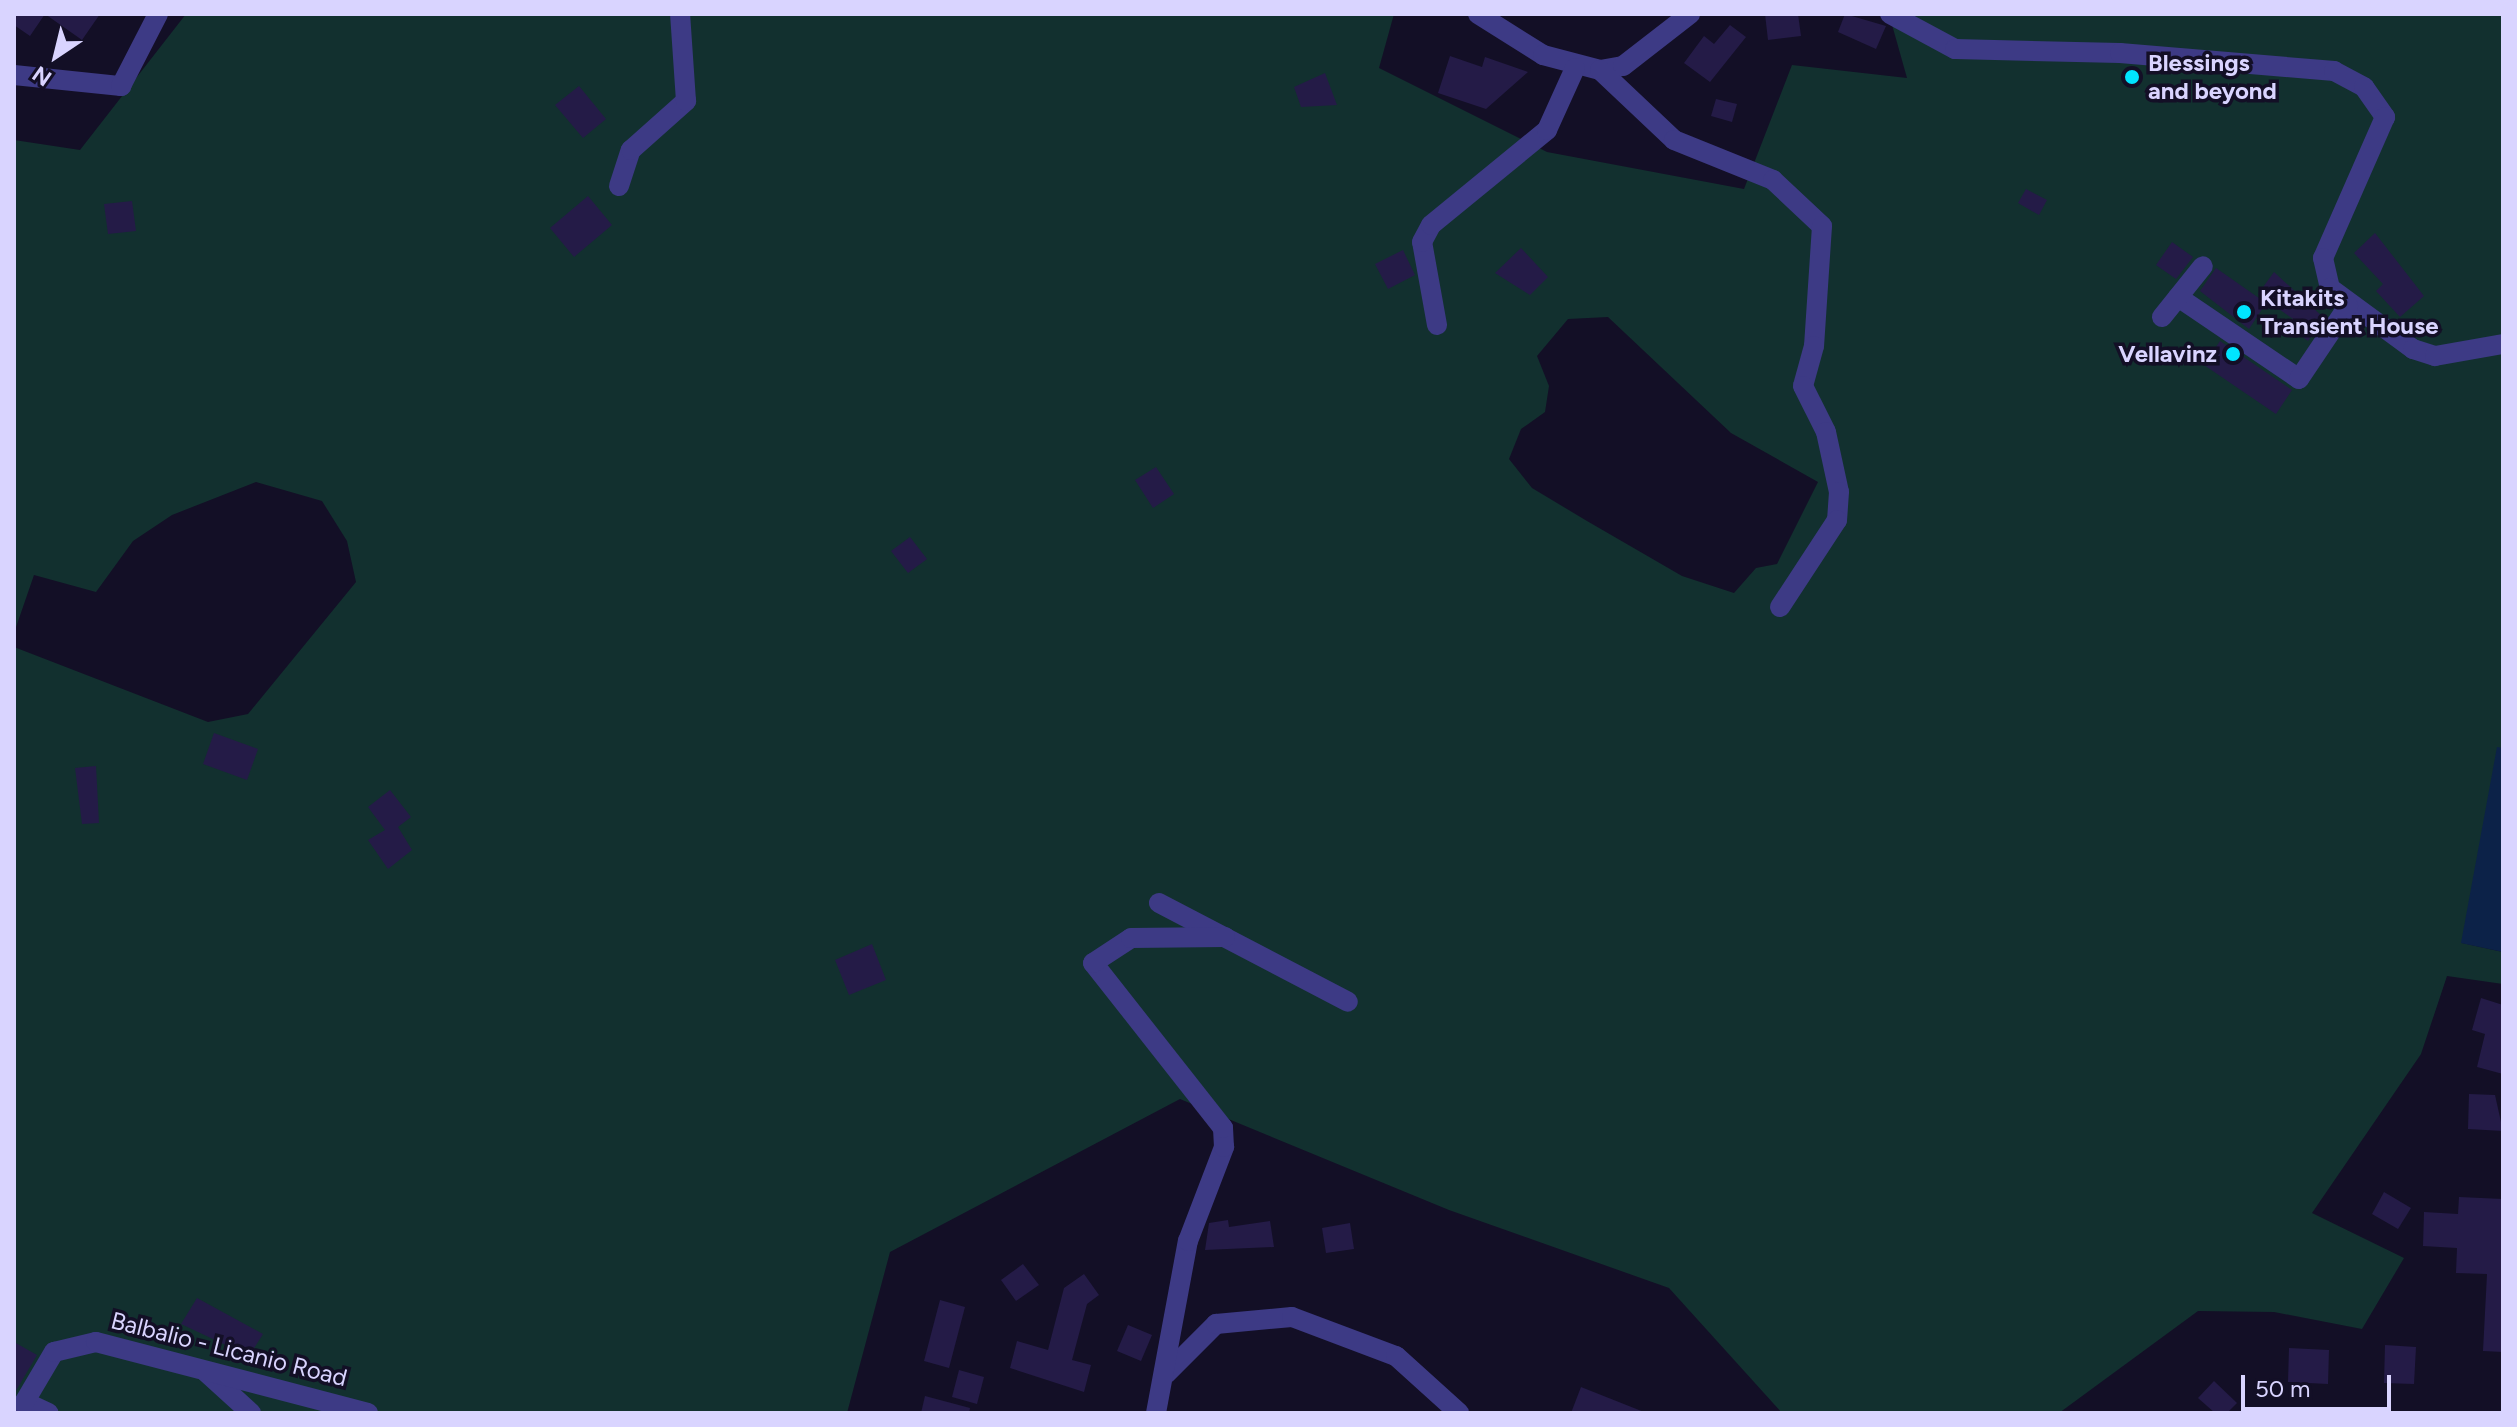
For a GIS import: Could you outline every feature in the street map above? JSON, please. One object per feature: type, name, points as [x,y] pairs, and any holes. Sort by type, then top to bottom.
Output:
[{"type":"street","points":[[14,75],[121,86],[158,14]]},
{"type":"street","points":[[619,186],[631,150],[686,101],[680,14]]},
{"type":"street","points":[[1478,14],[1575,68],[1600,70],[1650,49],[1690,14]]},
{"type":"street","points":[[1890,14],[1955,49],[2120,53],[2334,71],[2364,87],[2382,108],[2384,123],[2323,258],[2330,288],[2348,306],[2435,356],[2503,344]]},
{"type":"street","points":[[1437,325],[1423,259],[1426,233],[1547,130],[1575,68]]},
{"type":"street","points":[[1600,70],[1674,140],[1756,170],[1822,226],[1814,346],[1803,386],[1826,432],[1839,492],[1837,520],[1780,607]]},
{"type":"street","points":[[2162,317],[2203,266]]},
{"type":"street","points":[[2178,297],[2299,379],[2348,306]]},
{"type":"street","points":[[1159,903],[1348,1002]]},
{"type":"street","points":[[1156,1413],[1188,1241],[1224,1147],[1223,1128],[1093,963],[1131,938],[1225,937]]},
{"type":"street","points":[[1161,1380],[1185,1347],[1216,1324],[1292,1317],[1396,1356],[1459,1413]]},
{"type":"street","name":"Balbalio - Licanio Road","points":[[21,1407],[43,1365],[68,1344],[96,1342],[368,1413]]},
{"type":"street","points":[[206,1372],[251,1413]]},
{"type":"street","points":[[21,1407],[49,1413]]},
{"type":"green space","points":[[186,14],[1394,14],[1379,68],[1547,152],[1744,189],[1792,65],[1907,78],[1889,14],[2503,14],[2503,748],[2462,943],[2503,952],[2503,984],[2447,976],[2421,1054],[2312,1213],[2404,1258],[2362,1329],[2274,1312],[2198,1311],[2059,1413],[1782,1413],[1669,1288],[1449,1210],[1180,1099],[890,1252],[847,1413],[14,1413],[14,647],[208,722],[248,714],[356,582],[347,541],[322,501],[256,482],[172,515],[133,541],[96,592],[34,575],[14,633],[14,140],[80,150]],"holes":[[[1608,317],[1731,433],[1818,482],[1777,564],[1756,568],[1734,593],[1682,576],[1587,521],[1532,488],[1509,459],[1521,429],[1545,412],[1549,386],[1537,356],[1568,319]]]},
{"type":"water","points":[[2497,747],[2503,748],[2503,952],[2461,943]]},
{"type":"building","points":[[14,14],[45,14],[30,36],[14,25]]},
{"type":"building","points":[[45,14],[100,14],[82,40]]},
{"type":"building","points":[[1765,14],[1798,14],[1801,36],[1768,40]]},
{"type":"building","points":[[1845,14],[1886,26],[1876,49],[1838,32]]},
{"type":"building","points":[[1730,25],[1746,37],[1710,82],[1684,63],[1704,36],[1714,44]]},
{"type":"building","points":[[1450,56],[1482,67],[1485,57],[1528,72],[1486,109],[1438,93]]},
{"type":"building","points":[[1325,73],[1337,105],[1301,107],[1294,87]]},
{"type":"building","points":[[579,86],[606,119],[583,138],[555,105]]},
{"type":"building","points":[[1716,99],[1737,104],[1732,122],[1711,116]]},
{"type":"building","points":[[2026,189],[2047,200],[2039,215],[2018,203]]},
{"type":"building","points":[[588,196],[612,225],[574,257],[550,228]]},
{"type":"building","points":[[132,201],[136,231],[108,234],[104,204]]},
{"type":"building","points":[[2375,233],[2424,296],[2400,317],[2376,291],[2383,284],[2354,253]]},
{"type":"building","points":[[2172,242],[2193,257],[2176,279],[2156,265]]},
{"type":"building","points":[[1521,248],[1548,277],[1530,295],[1495,273]]},
{"type":"building","points":[[1403,250],[1415,275],[1388,289],[1375,264]]},
{"type":"building","points":[[2216,268],[2266,303],[2249,329],[2200,291]]},
{"type":"building","points":[[2274,272],[2324,318],[2308,341],[2288,326],[2293,319],[2258,294]]},
{"type":"building","points":[[2220,341],[2292,390],[2276,414],[2204,365]]},
{"type":"building","points":[[1156,467],[1174,494],[1153,508],[1135,480]]},
{"type":"building","points":[[910,537],[927,559],[908,573],[891,551]]},
{"type":"building","points":[[214,733],[258,749],[247,780],[203,764]]},
{"type":"building","points":[[96,766],[99,823],[82,824],[75,768]]},
{"type":"building","points":[[390,790],[411,817],[398,827],[412,850],[388,869],[368,840],[385,830],[368,807]]},
{"type":"building","points":[[872,944],[886,980],[849,995],[835,960]]},
{"type":"building","points":[[2481,998],[2503,1005],[2503,1074],[2477,1067],[2485,1034],[2472,1030]]},
{"type":"building","points":[[2469,1094],[2495,1095],[2503,1131],[2468,1129]]},
{"type":"building","points":[[2384,1192],[2411,1208],[2398,1229],[2372,1214]]},
{"type":"building","points":[[2459,1197],[2503,1199],[2503,1352],[2483,1351],[2487,1274],[2456,1273],[2457,1248],[2423,1246],[2424,1212],[2458,1214]]},
{"type":"building","points":[[1228,1220],[1229,1227],[1270,1221],[1274,1247],[1205,1250],[1209,1223]]},
{"type":"building","points":[[1350,1223],[1354,1249],[1326,1253],[1322,1228]]},
{"type":"building","points":[[1023,1264],[1039,1285],[1016,1301],[1001,1280]]},
{"type":"building","points":[[1084,1274],[1099,1295],[1087,1304],[1072,1360],[1091,1365],[1084,1392],[1010,1368],[1017,1341],[1048,1350],[1064,1288]]},
{"type":"building","points":[[197,1298],[263,1334],[249,1356],[181,1324]]},
{"type":"building","points":[[940,1300],[965,1307],[949,1368],[924,1361]]},
{"type":"building","points":[[1128,1325],[1152,1335],[1141,1361],[1117,1351]]},
{"type":"building","points":[[14,1342],[37,1355],[14,1394]]},
{"type":"building","points":[[2385,1345],[2416,1347],[2414,1384],[2384,1383]]},
{"type":"building","points":[[2289,1348],[2329,1350],[2328,1384],[2288,1382]]},
{"type":"building","points":[[959,1370],[984,1377],[977,1404],[952,1397]]},
{"type":"building","points":[[2214,1381],[2237,1403],[2227,1413],[2215,1413],[2198,1398]]},
{"type":"building","points":[[1581,1387],[1644,1412],[1644,1413],[1571,1413]]},
{"type":"building","points":[[925,1396],[970,1408],[969,1413],[921,1413]]},
{"type":"place","name":"Blessings and beyond","points":[[2132,77]]},
{"type":"place","name":"Kitakits Transient House","points":[[2244,312]]},
{"type":"place","name":"Vellavinz","points":[[2233,354]]}]
